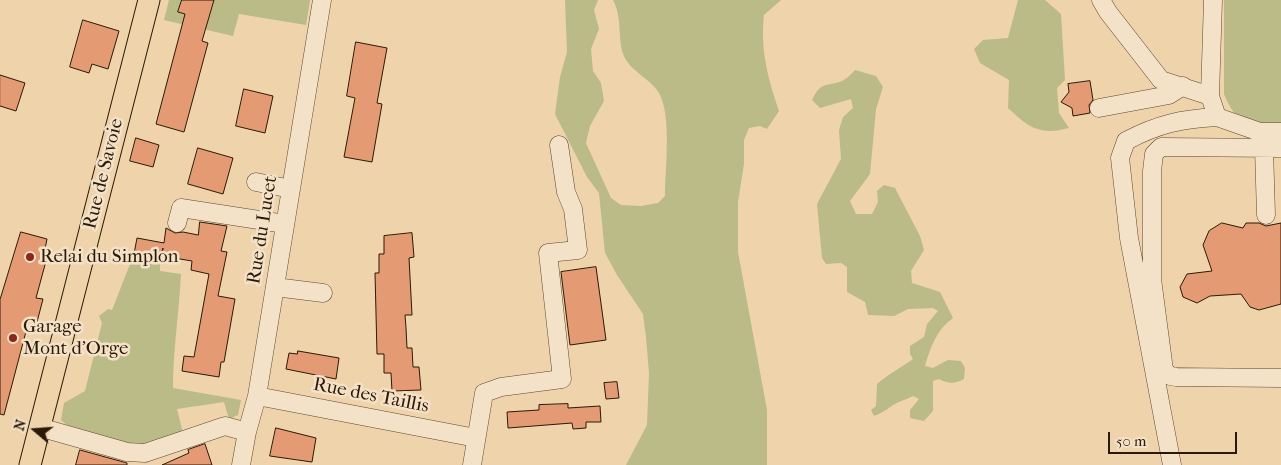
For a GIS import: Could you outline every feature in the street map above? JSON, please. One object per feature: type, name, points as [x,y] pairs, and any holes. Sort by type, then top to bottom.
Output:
[{"type":"main road","name":"Rue de Savoie","points":[[30,465],[149,0]]},
{"type":"street","name":"Rue du Lucet","points":[[242,465],[247,432],[257,396],[322,0]]},
{"type":"street","points":[[1101,0],[1108,12],[1161,80],[1210,96]]},
{"type":"street","points":[[1213,0],[1210,96],[1217,116]]},
{"type":"street","points":[[1098,108],[1169,95],[1183,86]]},
{"type":"street","points":[[1172,465],[1129,238],[1120,158],[1126,141],[1149,128],[1182,119],[1217,116],[1260,132],[1281,132]]},
{"type":"street","points":[[472,465],[484,393],[501,387],[562,379],[548,253],[578,250],[574,209],[566,192],[559,145]]},
{"type":"street","points":[[1266,216],[1273,148],[1161,147],[1154,154],[1152,171],[1152,279],[1164,370],[1170,376],[1281,378]]},
{"type":"street","points":[[256,182],[291,189]]},
{"type":"street","points":[[177,224],[181,208],[285,224]]},
{"type":"street","points":[[275,287],[323,293]]},
{"type":"street","name":"Rue des Taillis","points":[[257,396],[476,438]]},
{"type":"street","points":[[39,427],[127,452],[145,453],[225,426],[247,432]]},
{"type":"green space","points":[[169,0],[182,0],[178,12],[208,20],[214,0],[310,0],[306,25],[239,14],[233,36],[164,20]]},
{"type":"green space","points":[[565,0],[598,0],[594,10],[599,29],[591,49],[593,71],[601,83],[604,101],[590,126],[586,143],[611,198],[621,205],[641,206],[658,203],[665,196],[667,129],[663,103],[659,93],[651,83],[627,62],[624,56],[618,14],[613,0],[781,0],[764,15],[763,28],[766,64],[779,111],[767,129],[760,126],[749,128],[744,140],[744,164],[738,202],[738,252],[767,410],[767,465],[626,465],[647,425],[649,373],[643,314],[605,253],[599,193],[587,177],[555,114],[560,77],[567,52]]},
{"type":"green space","points":[[1018,0],[1045,0],[1061,14],[1065,80],[1057,88],[1059,113],[1069,128],[1050,131],[1028,125],[1008,108],[1009,80],[980,63],[974,49],[983,40],[1008,38]]},
{"type":"green space","points":[[1224,0],[1281,0],[1281,128],[1261,127],[1245,122],[1234,112],[1224,94]]},
{"type":"green space","points":[[855,70],[876,76],[883,87],[876,109],[870,174],[850,201],[856,214],[872,214],[878,202],[877,191],[884,185],[895,188],[920,236],[924,250],[911,271],[912,283],[940,292],[953,318],[938,333],[925,366],[933,368],[948,360],[961,361],[965,368],[964,379],[960,381],[952,383],[939,379],[933,381],[933,411],[924,421],[910,418],[910,410],[919,399],[913,396],[874,416],[871,410],[876,406],[877,384],[913,359],[910,354],[910,346],[924,337],[927,324],[938,311],[933,308],[908,309],[894,316],[868,315],[865,302],[847,292],[847,267],[841,263],[826,264],[822,258],[817,204],[841,159],[839,130],[843,117],[853,108],[851,99],[820,108],[812,100],[821,87],[844,80]]},
{"type":"green space","points":[[134,254],[160,259],[160,271],[181,274],[173,388],[241,400],[238,415],[229,419],[224,402],[177,409],[183,433],[137,447],[70,428],[61,420],[64,403],[85,391],[102,323],[99,316],[108,309],[112,310]]},
{"type":"building","points":[[182,0],[214,0],[202,41],[208,43],[184,132],[156,124],[185,14],[178,12]]},
{"type":"building","points":[[83,20],[119,31],[108,69],[92,64],[89,73],[70,67]]},
{"type":"building","points":[[356,42],[387,48],[377,103],[382,104],[372,162],[344,157],[355,98],[347,96]]},
{"type":"building","points":[[0,75],[25,83],[16,111],[0,106]]},
{"type":"building","points":[[1090,81],[1093,100],[1089,105],[1090,113],[1073,116],[1072,108],[1061,102],[1069,92],[1068,84]]},
{"type":"building","points":[[244,89],[273,96],[265,133],[236,126]]},
{"type":"building","points":[[136,138],[159,145],[153,167],[130,161]]},
{"type":"building","points":[[198,148],[233,158],[223,194],[188,184]]},
{"type":"building","points":[[200,222],[227,226],[221,251],[227,252],[218,296],[235,299],[224,362],[221,362],[219,377],[182,371],[184,356],[194,357],[209,274],[191,270],[192,261],[162,256],[163,248],[160,259],[134,254],[137,238],[164,243],[166,228],[175,233],[183,232],[198,235]]},
{"type":"building","points":[[1222,223],[1243,228],[1246,223],[1259,223],[1266,226],[1281,223],[1281,304],[1259,310],[1250,307],[1241,294],[1210,296],[1197,303],[1183,297],[1180,287],[1187,274],[1212,271],[1203,245],[1209,231]]},
{"type":"building","points":[[21,232],[47,239],[45,249],[49,250],[36,298],[43,299],[37,322],[29,320],[4,415],[0,414],[0,300]]},
{"type":"building","points":[[412,233],[414,257],[409,258],[412,315],[405,315],[407,348],[412,348],[413,367],[419,367],[421,390],[392,391],[391,373],[384,373],[384,354],[377,354],[375,273],[379,273],[379,254],[384,254],[384,236]]},
{"type":"building","points":[[596,267],[606,340],[570,345],[561,272]]},
{"type":"building","points":[[298,351],[339,358],[336,379],[286,369],[289,353],[297,354]]},
{"type":"building","points":[[617,382],[619,398],[606,399],[604,383]]},
{"type":"building","points":[[568,404],[568,408],[600,406],[601,422],[586,422],[586,428],[573,429],[572,423],[508,428],[507,412],[539,410],[539,405]]},
{"type":"building","points":[[276,428],[316,438],[312,462],[270,456]]},
{"type":"building","points":[[205,444],[212,465],[162,465],[189,453],[188,450]]},
{"type":"building","points":[[80,450],[127,463],[127,465],[76,465]]},
{"type":"place","name":"Relai du Simplon","points":[[30,257]]},
{"type":"place","name":"Garage Mont d'Orge","points":[[13,338]]}]
